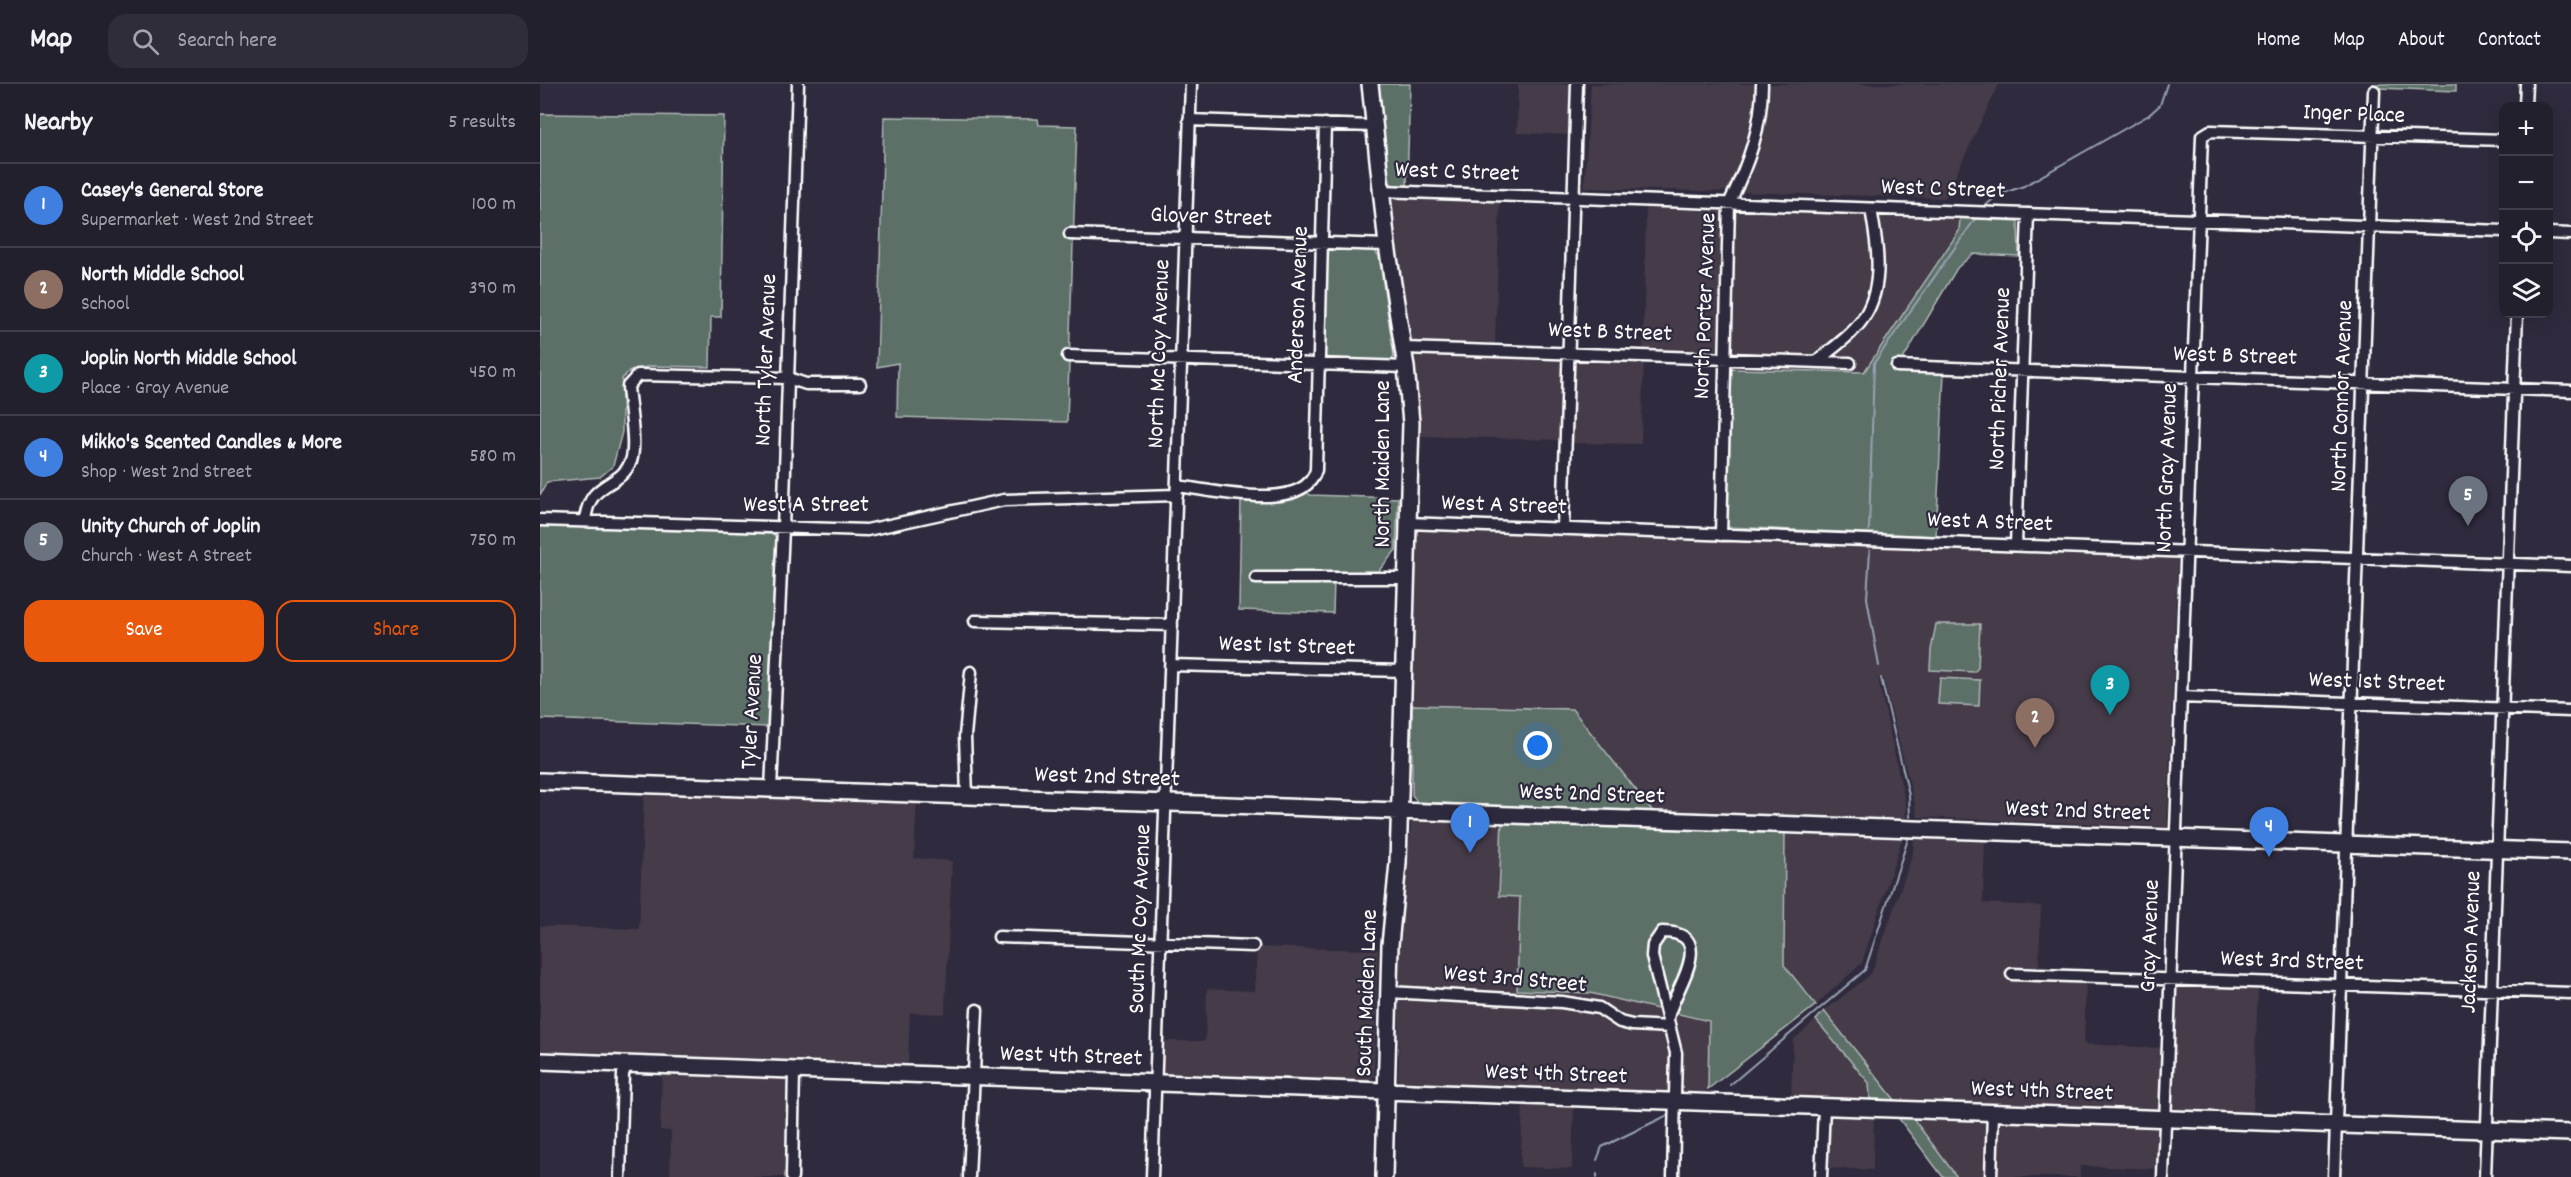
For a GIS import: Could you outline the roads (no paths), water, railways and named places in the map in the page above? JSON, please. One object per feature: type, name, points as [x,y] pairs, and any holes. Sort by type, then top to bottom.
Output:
[{"type":"street","name":"North Tyler Avenue","points":[[778,638],[798,84]]},
{"type":"street","name":"North Mc Coy Avenue","points":[[1172,626],[1191,84]]},
{"type":"street","name":"North Maiden Lane","points":[[1370,84],[1387,245],[1404,348],[1411,423],[1399,811]]},
{"type":"street","points":[[1563,529],[1577,84]]},
{"type":"street","name":"North Porter Avenue","points":[[1721,535],[1730,204],[1752,154],[1758,132],[1762,84]]},
{"type":"street","points":[[2525,102],[2526,84]]},
{"type":"street","name":"North Connor Avenue","points":[[2334,1177],[2343,985],[2374,90]]},
{"type":"street","points":[[1190,120],[1374,126]]},
{"type":"street","name":"Anderson Avenue","points":[[1309,485],[1316,470],[1325,124]]},
{"type":"street","name":"Inger Place","points":[[2204,133],[2499,140]]},
{"type":"street","name":"North Gray Avenue","points":[[2181,697],[2201,140],[2204,133]]},
{"type":"street","name":"West C Street","points":[[1381,191],[2499,231]]},
{"type":"street","points":[[1818,362],[1859,324],[1869,308],[1878,268],[1871,208]]},
{"type":"street","name":"North Picher Avenue","points":[[2016,545],[2028,214]]},
{"type":"street","points":[[2553,233],[2571,234]]},
{"type":"street","name":"Glover Street","points":[[1070,234],[1387,245]]},
{"type":"street","name":"Jackson Avenue","points":[[2485,1177],[2517,318]]},
{"type":"street","name":"West B Street","points":[[1404,348],[1850,363]]},
{"type":"street","points":[[1068,356],[1406,367]]},
{"type":"street","name":"West B Street","points":[[1897,366],[2571,391]]},
{"type":"street","points":[[585,521],[586,508],[593,495],[621,474],[631,460],[628,386],[638,375],[788,378],[806,384],[860,384]]},
{"type":"street","name":"West A Street","points":[[540,520],[867,530],[1004,500],[1177,491],[1283,496],[1293,494],[1309,485]]},
{"type":"street","name":"West A Street","points":[[1407,523],[2571,566]]},
{"type":"street","points":[[1256,578],[1406,578]]},
{"type":"street","points":[[975,621],[1172,626]]},
{"type":"street","name":"South Mc Coy Avenue","points":[[1152,1177],[1172,626]]},
{"type":"street","name":"Tyler Avenue","points":[[771,789],[778,638]]},
{"type":"street","name":"West 1st Street","points":[[1171,665],[1403,671]]},
{"type":"street","points":[[967,796],[965,736],[971,672]]},
{"type":"street","name":"West 1st Street","points":[[2181,697],[2571,711]]},
{"type":"street","name":"Gray Avenue","points":[[2163,1177],[2181,697]]},
{"type":"street","name":"West 2nd Street","points":[[540,781],[2571,852]]},
{"type":"street","name":"South Maiden Lane","points":[[1384,1177],[1389,992],[1399,811]]},
{"type":"street","points":[[1669,1023],[1672,1001],[1684,983],[1691,956],[1690,946],[1685,939],[1670,932],[1662,932],[1653,945],[1652,956],[1676,1053],[1673,1177]]},
{"type":"street","points":[[999,937],[1253,946]]},
{"type":"street","name":"West 3rd Street","points":[[2012,974],[2571,993]]},
{"type":"street","name":"West 3rd Street","points":[[1389,992],[1562,1002],[1599,1008],[1620,1022],[1669,1023]]},
{"type":"street","points":[[969,1177],[977,1010]]},
{"type":"street","name":"West 4th Street","points":[[540,1061],[2571,1133]]},
{"type":"street","points":[[621,1177],[623,1074],[627,1064]]},
{"type":"street","points":[[792,1177],[794,1070]]},
{"type":"street","points":[[1821,1177],[1824,1107]]},
{"type":"street","points":[[1991,1177],[1993,1112]]},
{"type":"waterway","points":[[1985,206],[1998,195],[2024,186],[2149,115],[2160,105],[2167,84]]},
{"type":"waterway","points":[[1869,530],[1874,363],[1975,219]]},
{"type":"waterway","points":[[1870,550],[1867,598],[1879,666]]},
{"type":"waterway","points":[[1881,678],[1909,795],[1910,817]]},
{"type":"waterway","points":[[1730,1085],[1865,970],[1909,836]]},
{"type":"waterway","points":[[1597,1160],[1602,1147],[1668,1115]]},
{"type":"place","name":"Unity Church of Joplin","points":[[2468,526]]},
{"type":"place","name":"Joplin North Middle School","points":[[2110,715]]},
{"type":"place","name":"North Middle School","points":[[2035,748]]},
{"type":"place","name":"Casey's General Store","points":[[1470,853]]},
{"type":"place","name":"Mikko's Scented Candles & More","points":[[2269,857]]}]
